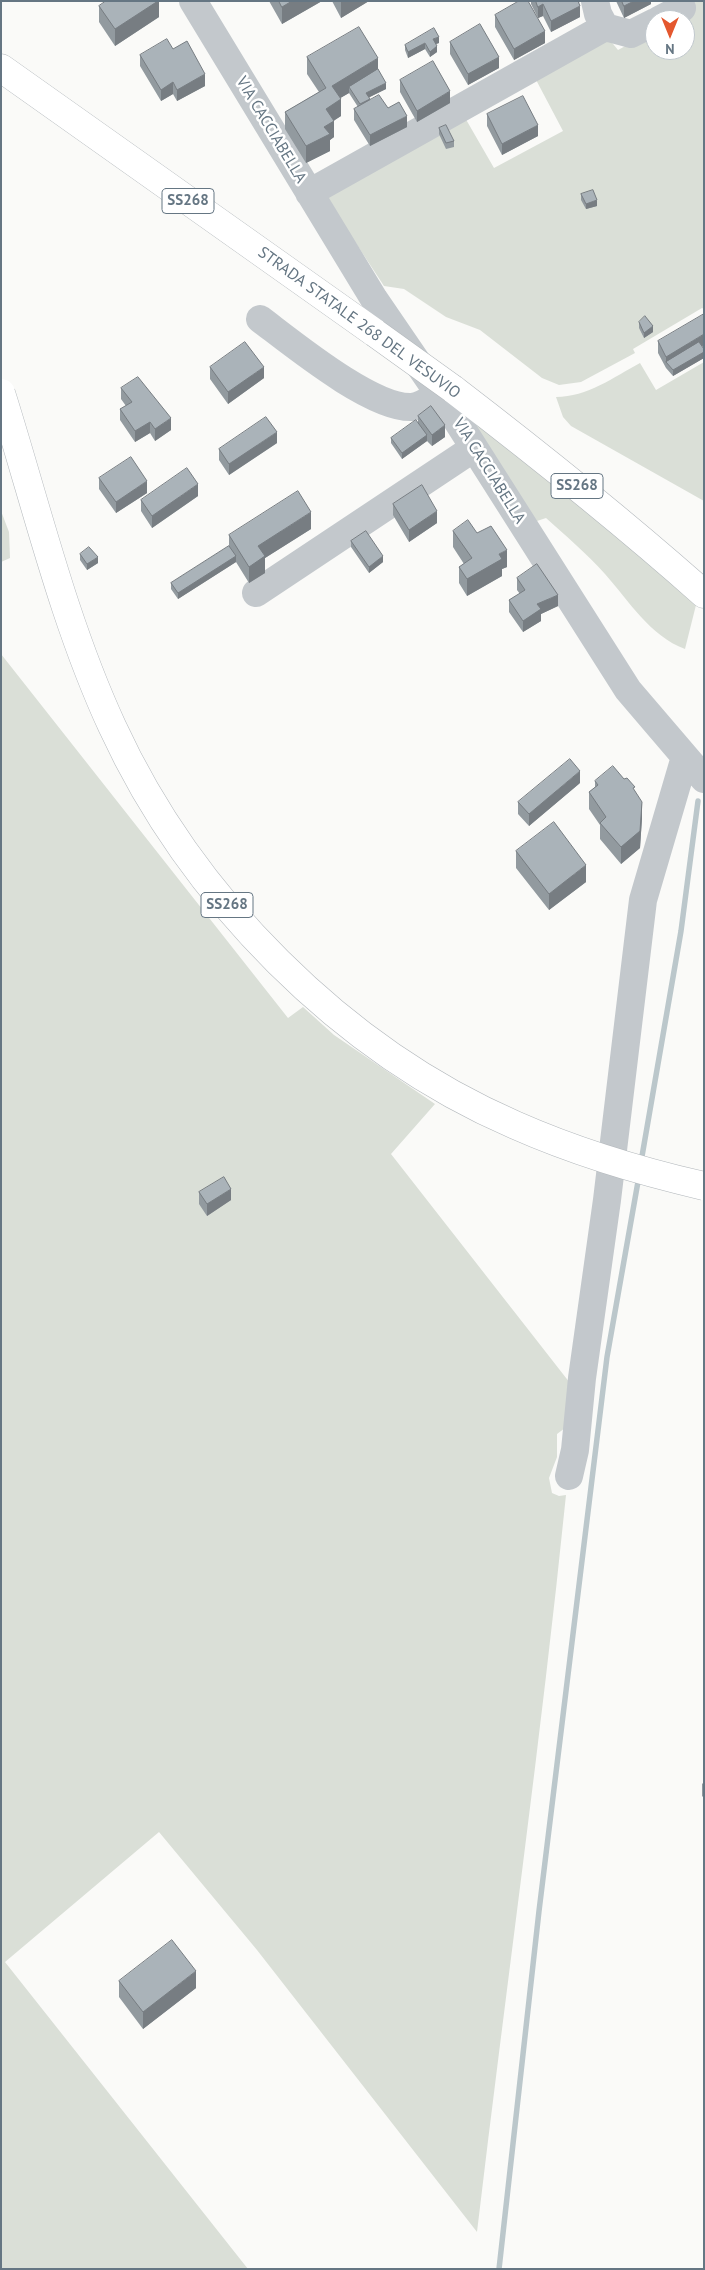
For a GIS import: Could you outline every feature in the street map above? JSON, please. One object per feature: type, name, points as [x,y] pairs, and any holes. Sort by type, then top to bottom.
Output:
[{"type":"highway","name":"STRADA STATALE 268 DEL VESUVIO","points":[[1,68],[375,333],[446,392],[568,478],[700,591]]},
{"type":"highway","name":"SS268","points":[[1,393],[81,651],[112,728],[152,802],[199,872],[254,937],[314,995],[380,1048],[450,1092],[514,1124],[592,1156],[704,1186]]},
{"type":"street","name":"VIA CACCIABELLA","points":[[193,1],[374,299],[446,392],[474,448],[628,690],[704,779]]},
{"type":"street","points":[[595,1],[598,14],[605,27]]},
{"type":"street","points":[[309,194],[605,27],[631,34],[645,27]]},
{"type":"street","points":[[260,319],[343,380],[391,403],[406,406],[420,405],[446,392]]},
{"type":"street","points":[[256,592],[474,448]]},
{"type":"street","points":[[569,1476],[607,1200],[643,900],[685,757]]},
{"type":"shaded area","points":[[694,1],[704,1],[704,309],[702,308],[633,349],[635,353],[581,382],[559,385],[542,378],[480,330],[446,317],[404,289],[384,286],[323,193],[464,116],[494,168],[563,131],[534,76],[605,34],[618,50],[645,35],[645,60],[695,60],[695,10],[690,10]]},
{"type":"shaded area","points":[[704,362],[704,501],[571,426],[563,417],[556,397],[579,394],[589,390],[640,363],[656,390]]},
{"type":"shaded area","points":[[451,403],[594,515],[696,605],[685,649],[661,636],[651,627],[605,574],[546,518],[531,523]]},
{"type":"shaded area","points":[[1,511],[9,532],[10,558],[1,562]]},
{"type":"shaded area","points":[[1,654],[288,1018],[303,1007],[334,1035],[435,1104],[391,1154],[570,1383],[569,1425],[557,1434],[557,1457],[549,1478],[552,1493],[559,1496],[566,1495],[546,1679],[477,2232],[257,1950],[159,1832],[5,1962],[248,2269],[1,2269]]},
{"type":"building","points":[[106,1],[158,1],[115,29],[99,6]]},
{"type":"building","points":[[279,1],[292,1],[282,7]]},
{"type":"building","points":[[519,1],[528,1],[545,31],[514,49],[495,15]]},
{"type":"building","points":[[536,1],[578,1],[580,6],[551,21],[543,4],[538,7]]},
{"type":"building","points":[[622,1],[634,1],[624,6]]},
{"type":"building","points":[[480,24],[499,57],[468,74],[450,42]]},
{"type":"building","points":[[359,27],[378,58],[332,86],[341,99],[326,109],[334,121],[324,127],[330,134],[306,146],[285,112],[326,88],[307,57]]},
{"type":"building","points":[[434,28],[439,37],[433,39],[437,46],[430,52],[425,43],[408,52],[405,45]]},
{"type":"building","points":[[167,39],[173,49],[187,41],[205,74],[177,90],[173,82],[161,90],[140,55]]},
{"type":"building","points":[[433,61],[450,91],[417,111],[400,80]]},
{"type":"building","points":[[378,69],[386,83],[366,93],[370,99],[360,104],[349,87]]},
{"type":"building","points":[[379,95],[388,108],[399,102],[407,116],[370,135],[354,109]]},
{"type":"building","points":[[523,96],[538,125],[502,144],[487,114]]},
{"type":"building","points":[[446,125],[454,141],[446,143],[439,128]]},
{"type":"building","points":[[593,190],[597,200],[586,204],[581,194]]},
{"type":"building","points":[[704,314],[704,334],[666,357],[658,341]]},
{"type":"building","points":[[645,316],[653,326],[644,333],[639,322]]},
{"type":"building","points":[[245,342],[264,367],[228,392],[210,367]]},
{"type":"building","points":[[699,342],[704,352],[673,370],[666,362]]},
{"type":"building","points":[[138,377],[171,418],[155,429],[150,422],[135,431],[120,409],[132,402],[121,388]]},
{"type":"building","points":[[431,406],[445,425],[432,435],[418,416]]},
{"type":"building","points":[[266,417],[277,432],[229,464],[219,449]]},
{"type":"building","points":[[416,420],[427,435],[402,453],[391,438]]},
{"type":"building","points":[[131,457],[147,481],[116,502],[99,478]]},
{"type":"building","points":[[187,468],[198,484],[152,516],[141,500]]},
{"type":"building","points":[[422,485],[437,511],[409,530],[393,504]]},
{"type":"building","points":[[298,491],[311,512],[258,546],[265,556],[249,567],[229,535]]},
{"type":"building","points":[[468,520],[477,533],[491,526],[507,550],[499,554],[502,559],[467,579],[459,567],[472,558],[453,531]]},
{"type":"building","points":[[366,531],[383,556],[369,567],[351,541]]},
{"type":"building","points":[[229,546],[236,556],[178,593],[171,583]]},
{"type":"building","points":[[89,547],[98,557],[87,564],[80,554]]},
{"type":"building","points":[[537,564],[558,595],[537,604],[541,609],[523,621],[509,600],[525,590],[517,578]]},
{"type":"building","points":[[570,759],[580,771],[529,814],[518,802]]},
{"type":"building","points":[[613,766],[624,779],[627,778],[635,787],[633,788],[642,802],[640,831],[621,847],[600,823],[606,817],[589,792],[598,785],[595,781]]},
{"type":"building","points":[[554,822],[586,865],[549,894],[516,851]]},
{"type":"building","points":[[224,1177],[231,1189],[207,1204],[199,1192]]},
{"type":"building","points":[[172,1940],[196,1971],[143,2012],[119,1981]]},
{"type":"waterway","points":[[641,1162],[681,931],[698,801]]},
{"type":"waterway","points":[[499,2269],[539,1911],[607,1357],[639,1176]]}]
